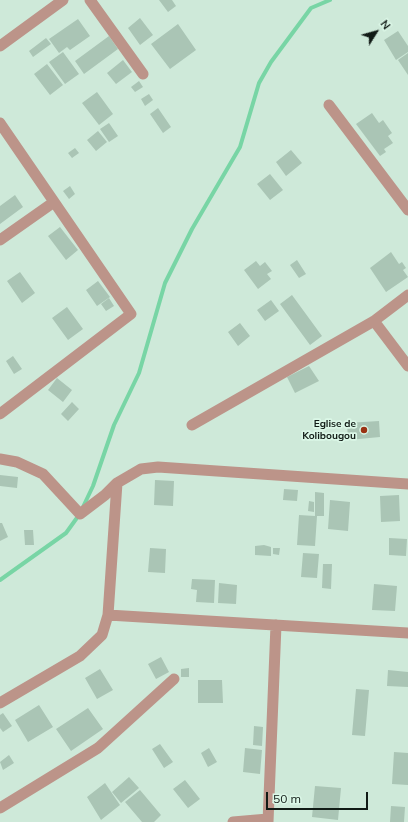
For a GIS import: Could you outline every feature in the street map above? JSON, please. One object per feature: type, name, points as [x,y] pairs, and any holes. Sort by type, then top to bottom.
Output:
[{"type":"street","points":[[0,46],[63,0]]},
{"type":"street","points":[[90,0],[143,74]]},
{"type":"street","points":[[329,105],[408,210]]},
{"type":"street","points":[[0,122],[130,314],[0,414]]},
{"type":"street","points":[[0,240],[54,202]]},
{"type":"street","points":[[192,425],[374,321],[408,295]]},
{"type":"street","points":[[374,321],[408,366]]},
{"type":"street","points":[[0,459],[17,462],[43,474],[80,514],[105,495],[117,483],[141,469],[158,467],[408,484]]},
{"type":"street","points":[[0,703],[80,656],[102,635],[108,615],[117,483]]},
{"type":"street","points":[[108,615],[408,633]]},
{"type":"street","points":[[233,822],[268,821],[276,625]]},
{"type":"street","points":[[0,808],[98,748],[174,679]]},
{"type":"building","points":[[159,0],[172,0],[176,6],[168,12]]},
{"type":"building","points":[[140,18],[153,35],[140,45],[128,28]]},
{"type":"building","points":[[78,19],[90,36],[70,50],[67,47],[59,53],[49,39]]},
{"type":"building","points":[[178,24],[196,50],[170,69],[151,44]]},
{"type":"building","points":[[398,31],[408,46],[408,52],[396,60],[384,40]]},
{"type":"building","points":[[109,36],[118,49],[84,74],[75,61]]},
{"type":"building","points":[[46,38],[51,44],[33,57],[29,51]]},
{"type":"building","points":[[63,52],[79,74],[65,84],[49,62]]},
{"type":"building","points":[[408,53],[408,75],[398,60]]},
{"type":"building","points":[[123,60],[132,72],[116,84],[107,73]]},
{"type":"building","points":[[47,64],[63,85],[50,95],[34,74]]},
{"type":"building","points":[[139,81],[143,87],[135,92],[131,87]]},
{"type":"building","points":[[97,92],[113,114],[99,125],[82,103]]},
{"type":"building","points":[[149,94],[153,100],[145,106],[141,99]]},
{"type":"building","points":[[158,108],[171,127],[163,133],[150,114]]},
{"type":"building","points":[[372,113],[379,123],[383,120],[392,133],[388,136],[393,143],[384,149],[386,152],[380,156],[356,124]]},
{"type":"building","points":[[109,123],[118,136],[109,142],[100,129]]},
{"type":"building","points":[[98,131],[107,142],[96,151],[87,140]]},
{"type":"building","points":[[75,148],[79,153],[72,158],[68,153]]},
{"type":"building","points":[[291,150],[302,163],[286,176],[276,162]]},
{"type":"building","points":[[270,174],[283,190],[270,200],[257,184]]},
{"type":"building","points":[[70,186],[75,194],[69,199],[63,191]]},
{"type":"building","points":[[15,195],[23,207],[0,224],[0,206]]},
{"type":"building","points":[[60,227],[78,250],[66,260],[48,236]]},
{"type":"building","points":[[391,252],[399,264],[402,262],[406,268],[403,270],[408,277],[386,292],[370,268]]},
{"type":"building","points":[[297,260],[306,274],[299,278],[290,265]]},
{"type":"building","points":[[256,261],[260,266],[265,262],[272,271],[267,274],[271,279],[258,289],[244,270]]},
{"type":"building","points":[[20,272],[35,293],[22,303],[7,281]]},
{"type":"building","points":[[98,281],[110,297],[97,306],[86,290]]},
{"type":"building","points":[[292,295],[322,336],[310,345],[280,304]]},
{"type":"building","points":[[109,298],[114,306],[106,311],[101,304]]},
{"type":"building","points":[[271,300],[279,311],[265,321],[257,310]]},
{"type":"building","points":[[67,307],[83,329],[68,340],[52,318]]},
{"type":"building","points":[[240,323],[250,336],[238,346],[228,332]]},
{"type":"building","points":[[13,356],[22,369],[14,374],[6,361]]},
{"type":"building","points":[[309,366],[319,381],[295,393],[287,377]]},
{"type":"building","points":[[57,378],[72,390],[63,402],[48,390]]},
{"type":"building","points":[[72,402],[79,409],[68,421],[61,414]]},
{"type":"building","name":"Eglise de Kolibougou","points":[[379,421],[380,437],[348,440],[347,423]]},
{"type":"building","points":[[0,475],[18,477],[17,488],[0,486]]},
{"type":"building","points":[[155,480],[174,481],[173,506],[154,505]]},
{"type":"building","points":[[284,489],[298,490],[297,501],[283,500]]},
{"type":"building","points":[[315,492],[324,493],[324,516],[317,516],[315,546],[297,545],[299,515],[315,516]]},
{"type":"building","points":[[399,495],[400,521],[381,522],[380,496]]},
{"type":"building","points":[[330,500],[350,502],[348,531],[328,529]]},
{"type":"building","points":[[309,501],[314,502],[314,512],[308,511]]},
{"type":"building","points":[[0,523],[2,523],[8,537],[0,541]]},
{"type":"building","points":[[24,530],[33,530],[34,545],[25,545]]},
{"type":"building","points":[[389,538],[407,539],[406,556],[389,555]]},
{"type":"building","points":[[264,545],[271,547],[271,556],[255,555],[255,546]]},
{"type":"building","points":[[150,548],[166,549],[165,573],[148,572]]},
{"type":"building","points":[[273,548],[280,548],[279,555],[273,554]]},
{"type":"building","points":[[303,553],[319,554],[317,578],[301,577]]},
{"type":"building","points":[[323,564],[332,564],[331,589],[322,588]]},
{"type":"building","points":[[192,579],[215,580],[214,603],[196,602],[197,590],[191,589]]},
{"type":"building","points":[[219,583],[237,585],[236,604],[218,603]]},
{"type":"building","points":[[374,584],[397,586],[395,611],[372,610]]},
{"type":"building","points":[[161,657],[169,672],[156,679],[148,664]]},
{"type":"building","points":[[189,668],[189,677],[181,677],[181,669]]},
{"type":"building","points":[[100,669],[113,690],[97,699],[85,678]]},
{"type":"building","points":[[388,670],[408,672],[408,687],[387,686]]},
{"type":"building","points":[[198,680],[222,680],[223,703],[198,703]]},
{"type":"building","points":[[356,689],[369,690],[365,736],[352,735]]},
{"type":"building","points":[[39,705],[53,727],[28,742],[15,720]]},
{"type":"building","points":[[88,708],[103,729],[71,751],[56,729]]},
{"type":"building","points":[[3,713],[12,726],[3,732],[0,728],[0,715]]},
{"type":"building","points":[[254,726],[263,727],[262,746],[253,745]]},
{"type":"building","points":[[160,744],[173,762],[164,768],[152,749]]},
{"type":"building","points":[[209,748],[217,762],[208,767],[201,753]]},
{"type":"building","points":[[245,748],[262,750],[260,774],[243,772]]},
{"type":"building","points":[[394,752],[408,753],[408,785],[392,784]]},
{"type":"building","points":[[9,755],[14,763],[3,770],[0,762]]},
{"type":"building","points":[[129,777],[139,788],[121,803],[112,792]]},
{"type":"building","points":[[185,780],[200,799],[188,808],[173,789]]},
{"type":"building","points":[[105,783],[120,805],[101,820],[87,797]]},
{"type":"building","points":[[315,786],[341,788],[338,820],[312,817]]},
{"type":"building","points":[[140,790],[161,815],[154,822],[142,822],[125,802]]},
{"type":"building","points":[[391,806],[405,807],[404,822],[390,822]]},
{"type":"waterway","points":[[83,507],[93,486],[114,425],[139,373],[165,283],[192,229],[240,147],[259,83],[271,62],[311,8],[330,0]]},
{"type":"waterway","points":[[0,580],[66,533],[79,515]]},
{"type":"place","name":"Eglise de Kolibougou","points":[[364,430]]}]
